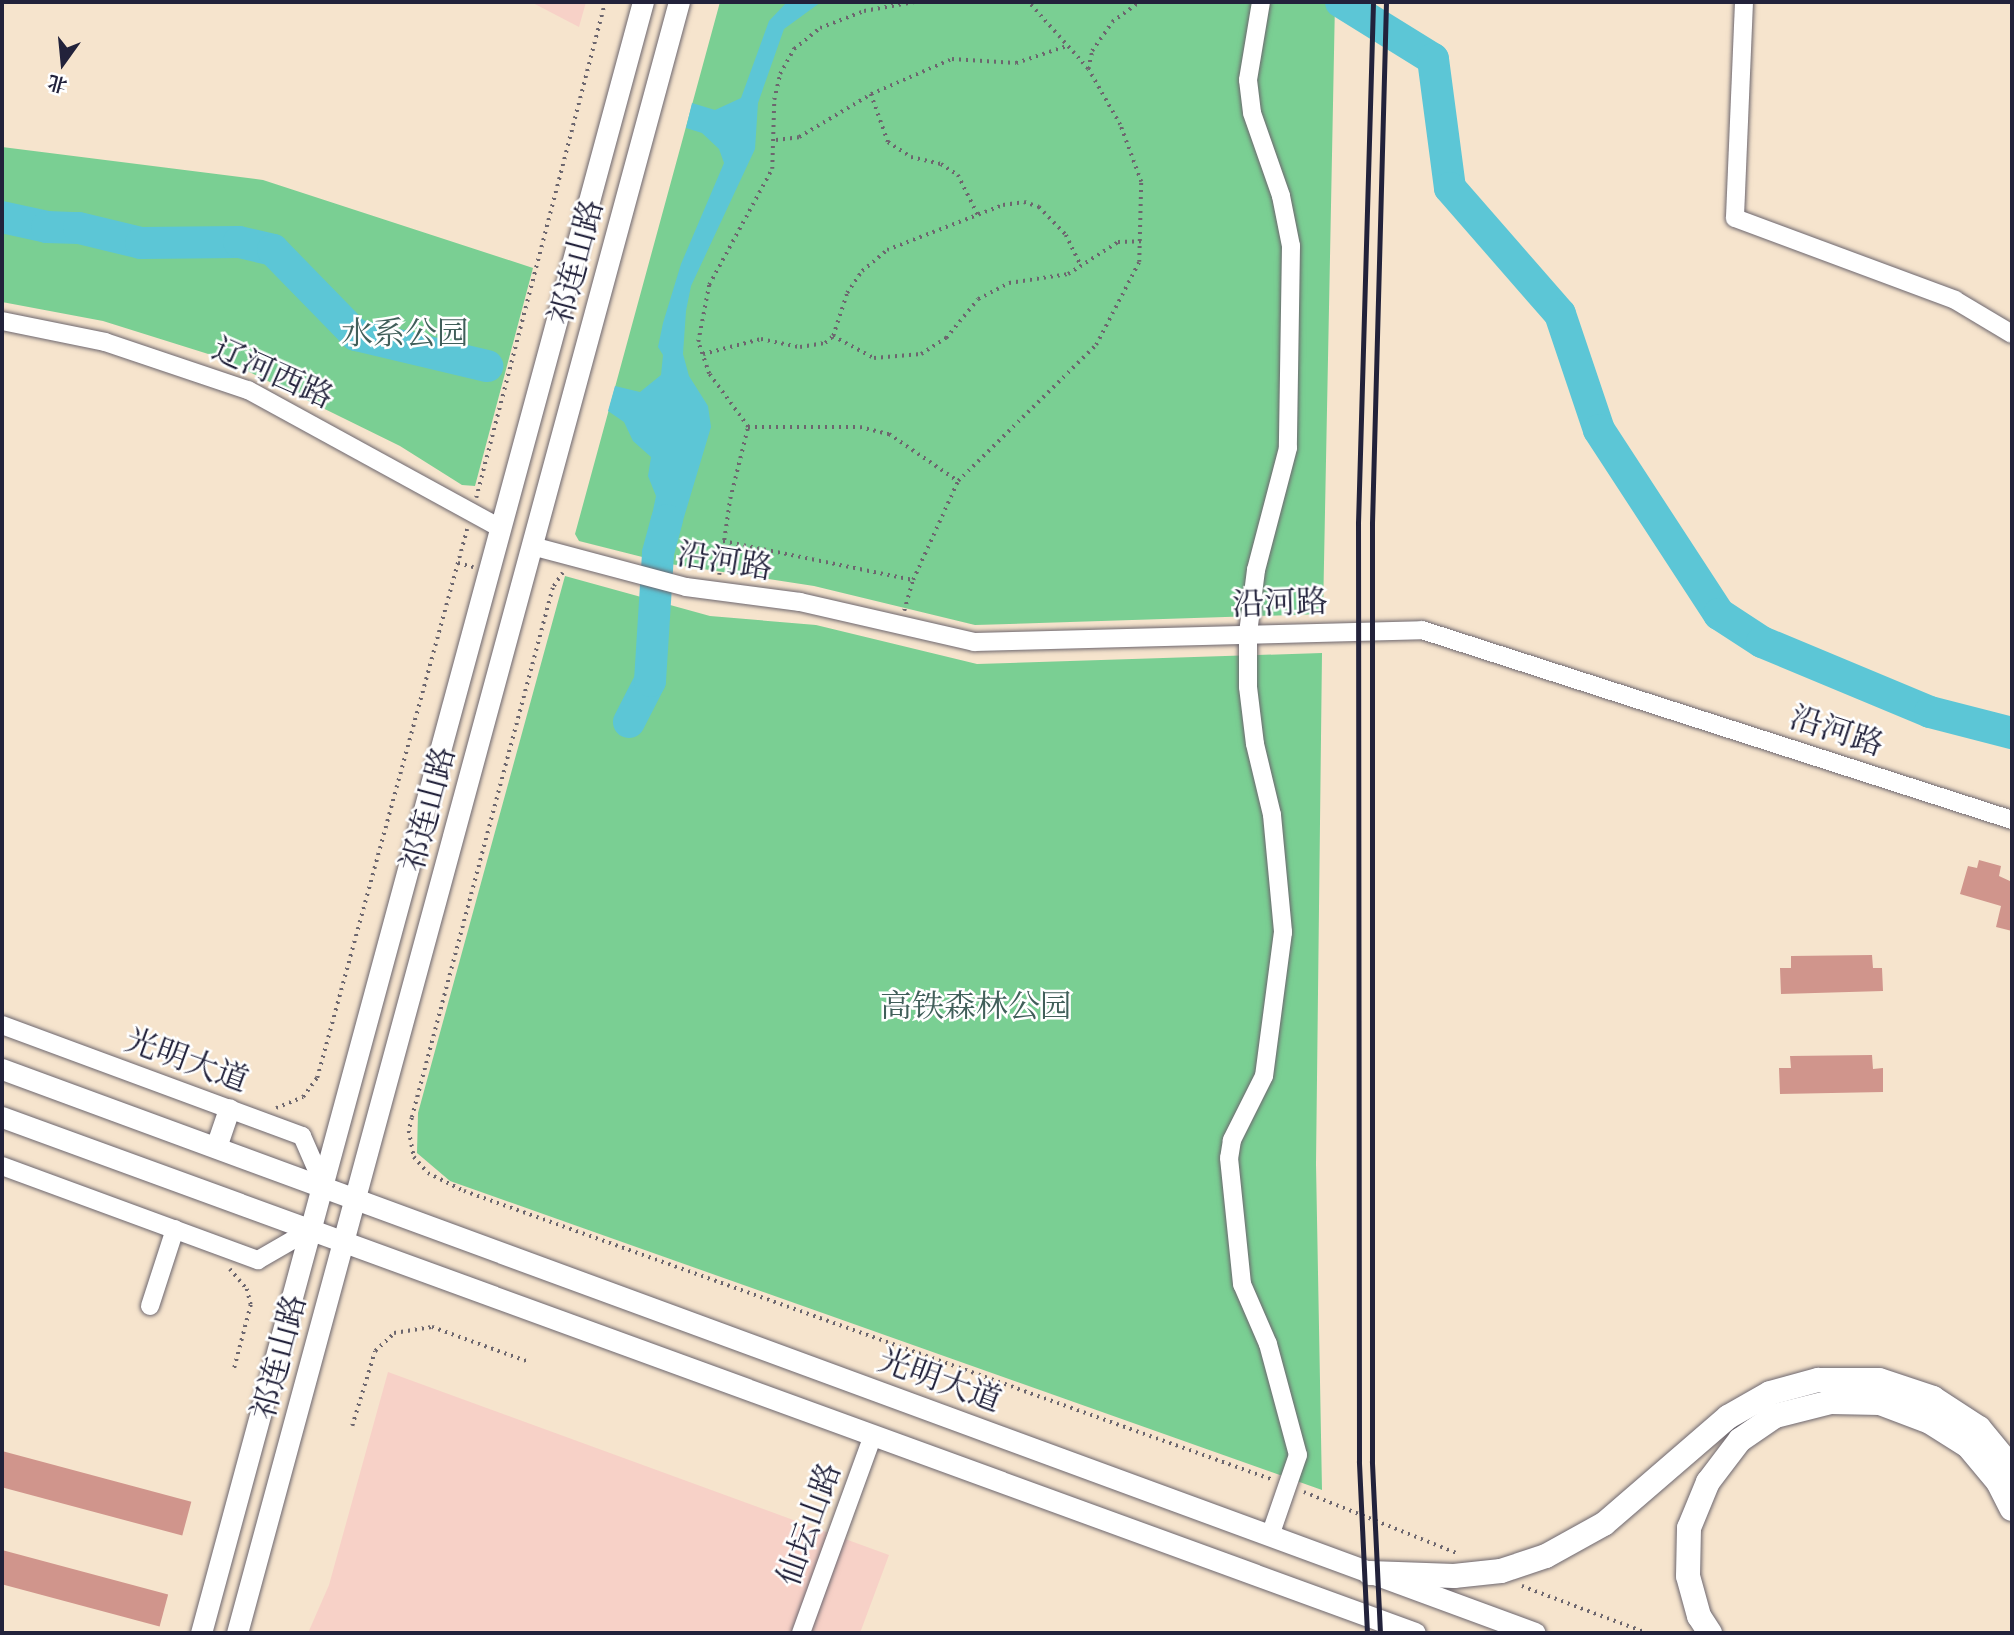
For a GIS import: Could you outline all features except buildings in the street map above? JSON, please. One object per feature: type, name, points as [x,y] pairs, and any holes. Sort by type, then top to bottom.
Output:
[{"type":"highway","points":[[1370,1573],[1454,1576],[1501,1571],[1546,1556],[1604,1524],[1728,1418],[1770,1393],[1818,1380],[1879,1380],[1933,1398],[1979,1428],[2012,1468]]},
{"type":"highway","points":[[1710,1633],[1699,1616],[1688,1576],[1689,1528],[1708,1482],[1740,1440],[1775,1416],[1831,1402],[1880,1403],[1930,1422],[1968,1446],[1998,1482],[2012,1509]]},
{"type":"main road","name":"祁连山路","points":[[201,1633],[643,2]]},
{"type":"main road","name":"祁连山路","points":[[237,1633],[679,2]]},
{"type":"main road","name":"光明大道","points":[[2,1069],[323,1184],[1535,1633]]},
{"type":"main road","points":[[216,1147],[229,1109]]},
{"type":"main road","points":[[2,1117],[1415,1633]]},
{"type":"street","points":[[1261,2],[1248,80],[1252,113],[1281,196],[1291,246],[1288,448],[1256,570],[1248,633],[1251,713],[1274,825],[1283,932],[1264,1076],[1237,1129],[1229,1158],[1242,1284],[1268,1344],[1298,1455],[1270,1536]]},
{"type":"street","points":[[1744,2],[1735,218],[1955,300],[2012,334]]},
{"type":"street","name":"辽河西路","points":[[2,321],[105,342],[248,390],[500,528]]},
{"type":"street","name":"沿河路","points":[[531,546],[717,594],[800,602],[974,642],[1422,630],[2012,820]]},
{"type":"street","name":"光明大道","points":[[2,1025],[302,1136],[323,1184]]},
{"type":"street","points":[[2,1166],[258,1259],[310,1230]]},
{"type":"street","points":[[150,1306],[175,1229]]},
{"type":"street","name":"仙坛山路","points":[[801,1633],[873,1435]]},
{"type":"path","points":[[267,1106],[279,1108],[294,1102],[317,1079],[472,512],[604,2]]},
{"type":"path","points":[[914,2],[864,11],[820,27],[794,49],[780,74],[774,100],[776,140],[763,190],[709,285],[701,313],[698,342],[726,401],[748,427],[860,427],[889,434],[958,481]]},
{"type":"path","points":[[900,626],[913,580],[958,481],[1096,345],[1139,262],[1143,241],[1140,182],[1120,125],[1088,69],[1028,2]]},
{"type":"path","points":[[1088,69],[1093,51],[1112,22],[1140,2]]},
{"type":"path","points":[[776,140],[799,137],[871,94],[952,59],[1016,63],[1068,46]]},
{"type":"path","points":[[871,94],[888,142],[911,157],[941,164],[958,175],[978,215]]},
{"type":"path","points":[[703,354],[761,339],[800,347],[825,344],[833,336],[847,293],[862,271],[887,250],[978,215],[1024,202],[1039,207],[1066,235],[1081,266]]},
{"type":"path","points":[[833,336],[874,358],[921,354],[946,338],[978,299],[1009,283],[1068,274],[1118,242],[1143,241]]},
{"type":"path","points":[[717,594],[723,541],[748,427]]},
{"type":"path","points":[[723,541],[913,580]]},
{"type":"path","points":[[569,572],[558,576],[553,588],[409,1131],[414,1157],[428,1173],[464,1191],[1289,1486],[1464,1556]]},
{"type":"path","points":[[226,1266],[240,1277],[251,1305],[234,1370]]},
{"type":"path","points":[[352,1426],[375,1351],[394,1333],[432,1327],[529,1362]]},
{"type":"path","points":[[1501,1571],[1516,1583],[1647,1633]]},
{"type":"shaded area","points":[[531,2],[586,2],[579,27]]},
{"type":"shaded area","points":[[388,1372],[889,1555],[860,1633],[308,1633],[329,1585]]},
{"type":"green space","points":[[720,2],[1335,2],[1323,614],[975,625],[814,586],[670,564],[579,541],[575,534]]},
{"type":"green space","name":"水系公园","points":[[2,147],[263,180],[533,268],[475,486],[462,485],[400,446],[221,358],[103,321],[2,302]]},
{"type":"green space","name":"高铁森林公园","points":[[565,576],[710,616],[816,625],[977,664],[1322,653],[1316,1164],[1322,1490],[450,1181],[417,1153],[418,1113]]},
{"type":"water","points":[[787,2],[821,2],[784,29],[758,103],[755,149],[691,286],[683,354],[689,376],[708,406],[711,427],[670,564],[643,558],[656,496],[648,476],[651,457],[633,441],[624,422],[608,411],[615,386],[640,392],[661,375],[663,355],[658,347],[663,323],[681,264],[724,163],[719,149],[702,133],[686,128],[692,103],[715,110],[741,98],[769,21]]},
{"type":"waterway","points":[[1341,2],[1433,59],[1450,188],[1560,314],[1599,430],[1719,614],[1762,642],[1930,712],[2012,733]]},
{"type":"waterway","points":[[2,217],[47,227],[79,228],[141,243],[239,242],[273,250],[356,335],[487,366]]},
{"type":"waterway","points":[[629,722],[650,681],[658,553],[667,520]]},
{"type":"railway","points":[[1367,1633],[1359,1461],[1358,523],[1373,2]]},
{"type":"railway","points":[[1380,1633],[1372,1461],[1372,523],[1386,2]]}]
